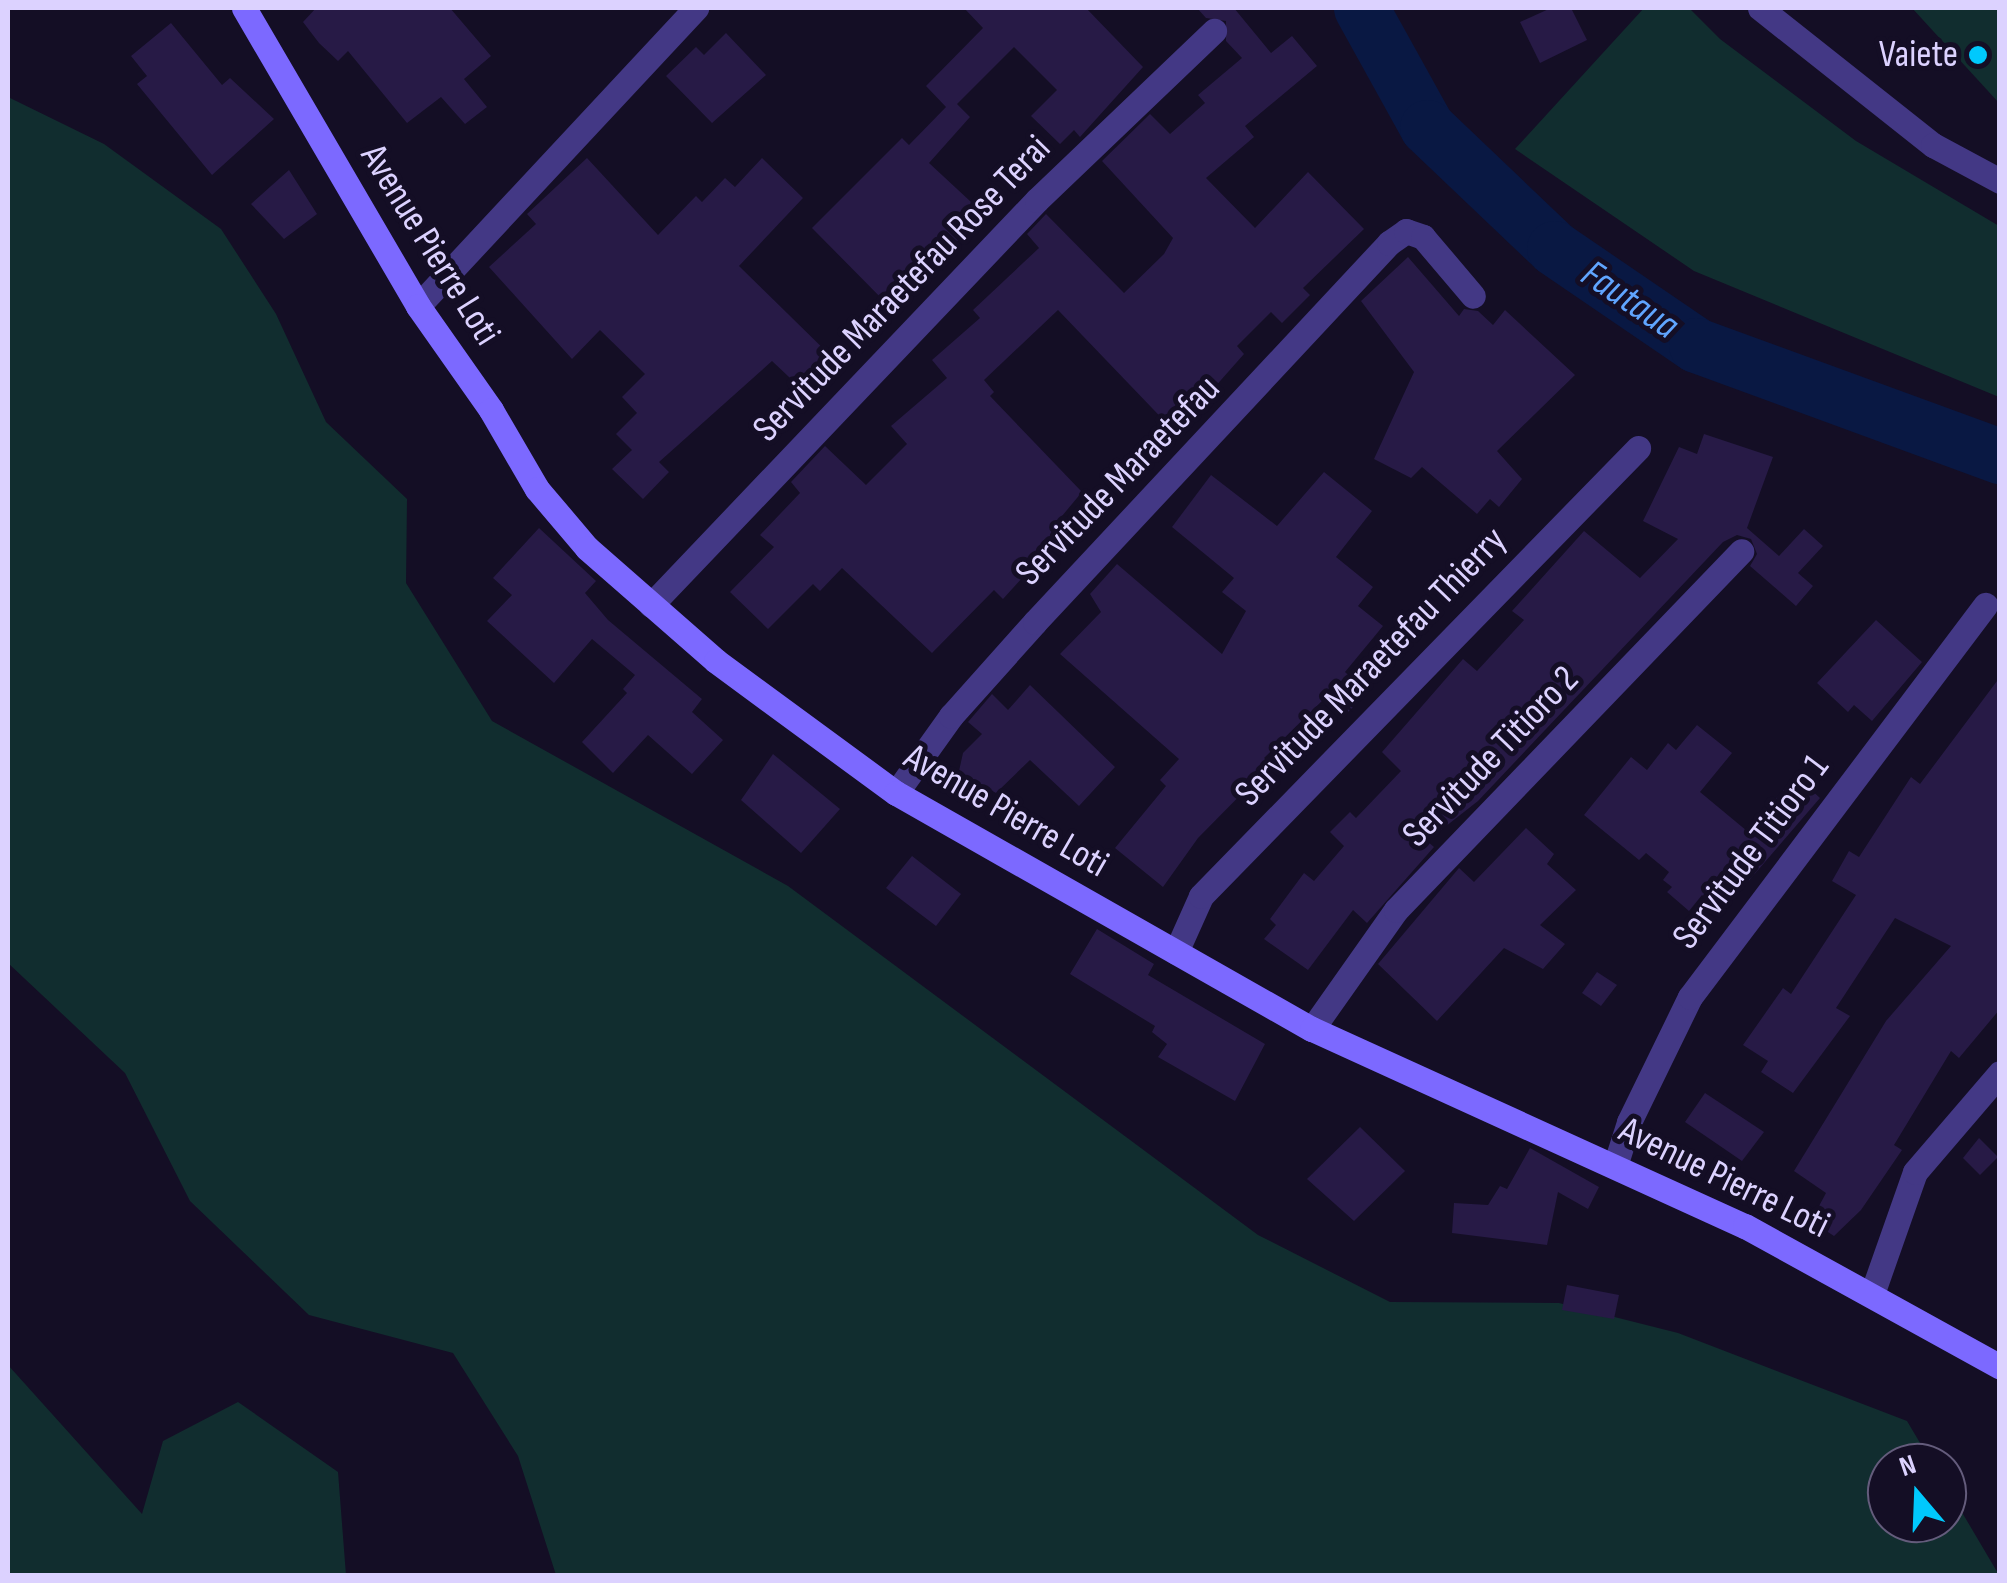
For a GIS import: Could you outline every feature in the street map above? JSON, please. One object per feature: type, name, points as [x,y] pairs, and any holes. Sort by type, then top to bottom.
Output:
[{"type":"main road","name":"Avenue Pierre Loti","points":[[249,10],[418,306],[548,504],[650,605],[896,793],[1312,1029],[1614,1166],[1872,1294],[1998,1362]]},
{"type":"street","points":[[418,306],[696,8]]},
{"type":"street","points":[[1760,8],[1934,145],[2000,181]]},
{"type":"street","name":"Servitude Maraetefau Rose Terai","points":[[650,605],[1050,187],[1214,31]]},
{"type":"street","name":"Servitude Maraetefau","points":[[896,793],[951,716],[1036,622],[1300,344],[1336,297],[1406,232],[1424,238],[1473,296]]},
{"type":"street","name":"Servitude Maraetefau Thierry","points":[[1176,952],[1201,896],[1638,448]]},
{"type":"street","name":"Servitude Titioro 2","points":[[1312,1029],[1396,910],[1741,551]]},
{"type":"street","name":"Servitude Titioro 1","points":[[1614,1166],[1690,997],[1984,605]]},
{"type":"street","points":[[1872,1294],[1915,1172],[2000,1074]]},
{"type":"green space","points":[[1644,8],[1689,8],[1720,39],[1856,141],[1999,226],[1999,397],[1694,271],[1515,149]]},
{"type":"green space","name":"Vaiete","points":[[1912,8],[1999,8],[1999,103]]},
{"type":"green space","points":[[8,97],[104,144],[221,229],[276,314],[326,422],[407,499],[406,583],[492,721],[788,886],[1258,1235],[1390,1302],[1559,1303],[1678,1333],[1907,1421],[1920,1443],[1867,1443],[1867,1543],[1967,1543],[1967,1521],[1999,1575],[556,1575],[518,1456],[453,1353],[309,1315],[190,1201],[125,1073],[8,963]]},
{"type":"green space","points":[[8,1365],[142,1514],[163,1441],[238,1402],[338,1472],[346,1575],[8,1575]]},
{"type":"building","points":[[316,8],[450,8],[491,56],[464,79],[487,107],[465,124],[441,97],[407,123],[348,51],[338,61],[319,43],[303,22]]},
{"type":"building","points":[[964,8],[1086,8],[1143,67],[1080,137],[1074,130],[1060,144],[1031,116],[1057,90],[1014,47],[957,104],[970,117],[929,163],[984,214],[891,308],[812,228],[902,138],[909,145],[946,107],[926,86],[983,28]]},
{"type":"building","points":[[1197,8],[1234,8],[1271,53],[1292,36],[1317,66],[1245,126],[1254,137],[1206,178],[1255,228],[1308,172],[1364,229],[1303,288],[1310,295],[1282,323],[1271,312],[1237,346],[1244,354],[1175,432],[1058,310],[984,380],[994,392],[990,396],[1082,492],[1062,516],[1071,524],[1003,599],[994,590],[932,653],[842,568],[820,591],[813,584],[768,629],[730,592],[774,547],[760,535],[800,493],[791,482],[825,446],[866,485],[907,444],[891,426],[947,378],[932,360],[980,318],[973,310],[1039,248],[1027,234],[1046,214],[1124,293],[1164,254],[1173,238],[1102,161],[1150,114],[1170,134],[1205,103],[1198,95],[1242,58],[1226,41],[1226,21],[1206,18]]},
{"type":"building","points":[[1551,8],[1571,8],[1587,40],[1540,63],[1520,22]]},
{"type":"building","points":[[171,23],[222,85],[230,78],[274,119],[212,175],[137,84],[147,76],[131,56]]},
{"type":"building","points":[[726,33],[766,75],[712,123],[666,76],[696,47],[704,55]]},
{"type":"building","points":[[587,158],[658,235],[696,196],[702,202],[725,178],[735,187],[762,158],[803,198],[739,266],[838,363],[807,394],[772,361],[659,462],[669,472],[643,499],[612,469],[632,450],[616,434],[637,413],[622,397],[645,374],[600,330],[572,359],[489,267],[536,224],[527,214]]},
{"type":"building","points":[[289,170],[317,214],[284,239],[251,204]]},
{"type":"building","points":[[1408,257],[1459,316],[1464,309],[1478,311],[1493,325],[1505,310],[1575,375],[1497,451],[1522,479],[1499,507],[1490,499],[1477,514],[1422,467],[1411,478],[1374,459],[1414,372],[1361,301]]},
{"type":"building","points":[[1704,434],[1773,457],[1747,528],[1779,556],[1804,529],[1823,546],[1798,573],[1813,586],[1796,606],[1750,566],[1757,554],[1751,539],[1737,535],[1723,542],[1478,801],[1427,841],[1434,847],[1367,923],[1353,910],[1308,970],[1264,939],[1276,925],[1270,919],[1304,873],[1314,881],[1344,846],[1330,832],[1350,812],[1356,818],[1401,771],[1382,752],[1463,659],[1477,671],[1524,620],[1512,611],[1584,531],[1640,578],[1678,539],[1643,521],[1679,447],[1697,454]]},
{"type":"building","points":[[1324,472],[1372,511],[1336,557],[1373,587],[1358,606],[1383,626],[1345,672],[1367,693],[1348,712],[1328,695],[1264,758],[1271,764],[1198,838],[1163,887],[1115,848],[1166,786],[1160,780],[1179,759],[1060,654],[1101,612],[1090,594],[1117,564],[1222,654],[1246,611],[1222,592],[1234,578],[1172,527],[1211,475],[1277,526]]},
{"type":"building","points":[[539,528],[596,581],[585,593],[608,620],[702,699],[692,712],[723,740],[692,774],[648,735],[613,773],[582,742],[627,693],[623,689],[635,675],[592,639],[554,683],[487,621],[512,595],[493,578]]},
{"type":"building","points":[[1876,620],[1922,662],[1872,721],[1854,705],[1848,712],[1817,683]]},
{"type":"building","points":[[2000,677],[2000,1009],[1959,1058],[1951,1051],[1894,1145],[1902,1150],[1861,1210],[1834,1236],[1811,1221],[1826,1193],[1794,1171],[1886,1021],[1951,946],[1895,918],[1836,1008],[1850,1016],[1793,1093],[1761,1072],[1768,1061],[1743,1045],[1783,988],[1791,994],[1856,895],[1832,881],[1849,851],[1859,857],[1911,777],[1920,784]]},
{"type":"building","points":[[1030,685],[1115,767],[1079,806],[1030,760],[996,793],[959,771],[963,753],[982,734],[968,722],[992,694],[1008,710]]},
{"type":"building","points":[[1697,725],[1732,753],[1700,792],[1747,831],[1796,776],[1820,798],[1722,912],[1702,895],[1689,911],[1667,892],[1672,887],[1663,880],[1669,872],[1646,853],[1639,860],[1584,815],[1631,757],[1647,770],[1668,743],[1676,750]]},
{"type":"building","points":[[773,754],[840,809],[801,853],[741,800]]},
{"type":"building","points":[[1526,828],[1554,854],[1547,864],[1576,890],[1540,925],[1565,944],[1543,969],[1504,948],[1437,1021],[1378,964],[1459,868],[1474,882]]},
{"type":"building","points":[[912,856],[961,894],[936,926],[886,888]]},
{"type":"building","points":[[1097,929],[1154,964],[1148,975],[1265,1044],[1235,1101],[1158,1057],[1167,1044],[1152,1032],[1155,1026],[1070,974]]},
{"type":"building","points":[[1597,972],[1617,985],[1601,1006],[1582,993]]},
{"type":"building","points":[[1705,1093],[1764,1132],[1742,1161],[1685,1122]]},
{"type":"building","points":[[1360,1127],[1405,1171],[1354,1221],[1307,1179]]},
{"type":"building","points":[[1979,1138],[1998,1157],[1980,1175],[1963,1158]]},
{"type":"building","points":[[1530,1148],[1599,1187],[1588,1209],[1558,1192],[1547,1245],[1452,1233],[1454,1203],[1488,1205],[1500,1186],[1507,1189]]},
{"type":"building","points":[[1567,1285],[1619,1295],[1614,1319],[1562,1310]]},
{"type":"waterway","name":"Fautaua","points":[[1361,8],[1427,127],[1554,248],[1696,345],[2000,456]]},
{"type":"place","name":"Vaiete","points":[[1978,55]]}]
